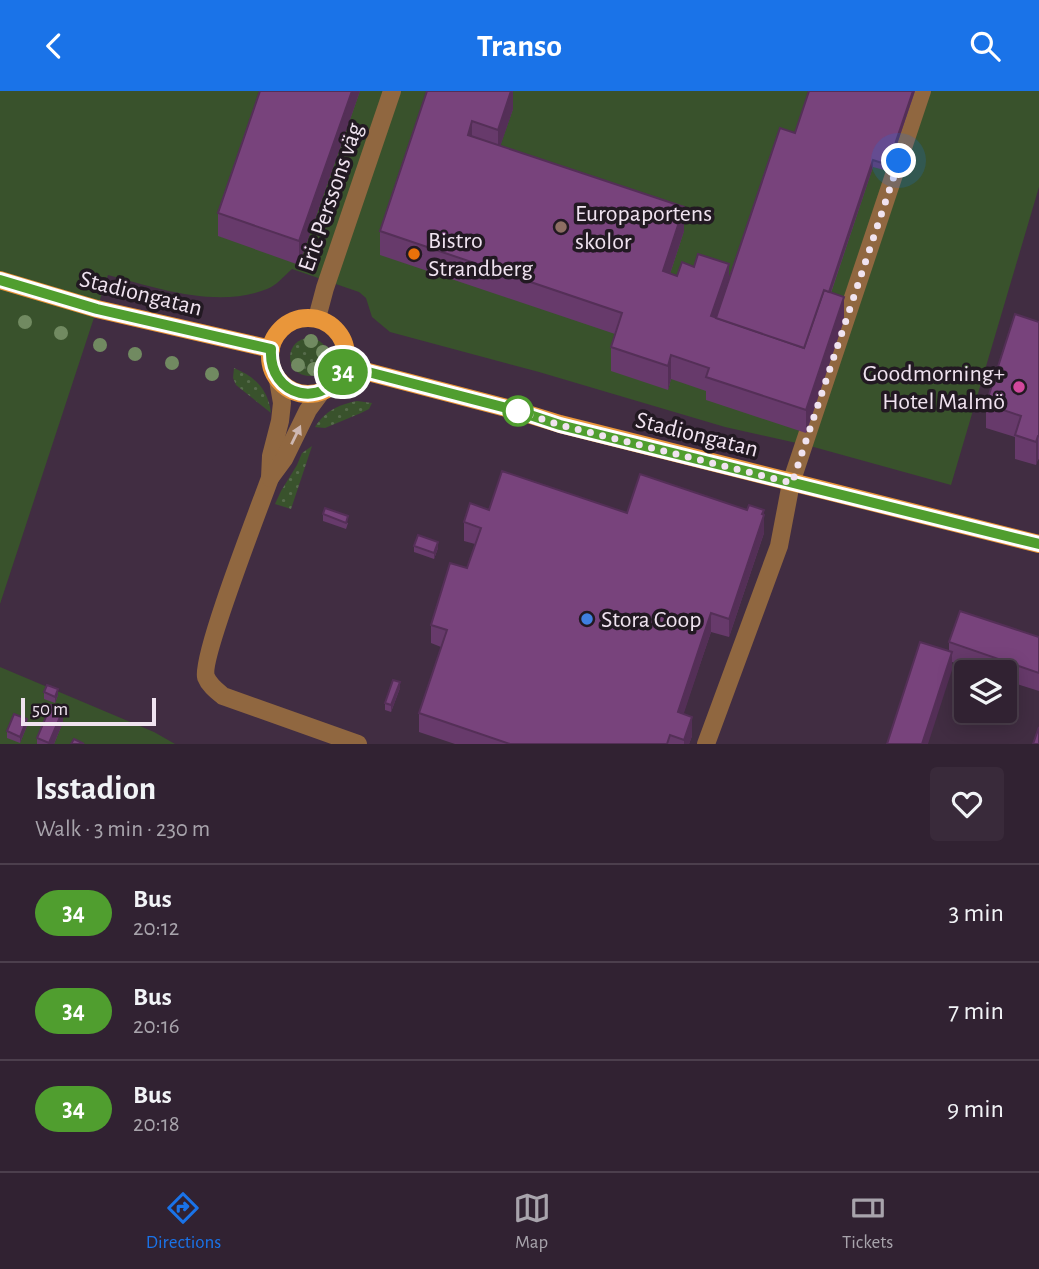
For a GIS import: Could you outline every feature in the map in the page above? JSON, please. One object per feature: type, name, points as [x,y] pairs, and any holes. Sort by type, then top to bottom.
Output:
[{"type":"main road","name":"Stadiongatan","points":[[0,280],[97,309],[271,349]]},
{"type":"main road","points":[[317,318],[337,330],[344,341],[345,366],[337,381],[322,391],[314,394],[298,393],[278,380],[270,360],[271,349],[282,328],[292,321],[317,318]]},
{"type":"main road","name":"Stadiongatan","points":[[345,366],[518,411],[560,425],[1039,544]]},
{"type":"street","name":"Eric Perssons väg","points":[[317,318],[392,91]]},
{"type":"street","points":[[706,744],[779,546],[792,483],[922,91]]},
{"type":"street","points":[[270,478],[271,456],[282,403],[278,380]]},
{"type":"street","points":[[322,391],[284,459],[270,478],[220,617],[206,662],[205,676],[223,697],[358,744]]},
{"type":"green space","points":[[0,91],[1039,91],[1039,187],[951,485],[810,446],[725,427],[539,372],[390,332],[372,317],[366,298],[359,292],[292,269],[270,288],[248,295],[228,297],[187,294],[108,275],[0,604]]},
{"type":"green space","points":[[309,338],[323,343],[328,357],[323,371],[309,376],[295,371],[290,357],[295,343]]},
{"type":"green space","points":[[234,368],[260,385],[271,413],[236,385],[233,378]]},
{"type":"green space","points":[[357,401],[372,403],[369,409],[361,413],[325,428],[315,427],[333,409]]},
{"type":"green space","points":[[312,446],[291,509],[275,504],[302,453]]},
{"type":"green space","points":[[0,667],[154,732],[175,744],[0,744]]},
{"type":"building","points":[[260,91],[352,91],[299,241],[218,213]]},
{"type":"building","name":"Europaportens skolor","points":[[427,91],[511,91],[498,130],[472,121],[468,135],[684,207],[663,271],[677,276],[682,262],[694,267],[698,254],[729,264],[711,316],[804,348],[824,290],[844,297],[806,410],[706,377],[709,368],[671,355],[668,366],[611,347],[622,313],[380,231]]},
{"type":"building","points":[[809,91],[913,91],[888,165],[873,160],[829,292],[824,290],[804,348],[716,318],[780,128],[795,133]]},
{"type":"building","name":"Goodmorning+ Hotel Malmö","points":[[1015,314],[1039,322],[1039,436],[1036,442],[1015,435],[1021,416],[986,404]]},
{"type":"building","name":"Stora Coop","points":[[502,471],[627,513],[640,474],[747,510],[749,505],[764,510],[729,619],[711,613],[678,712],[692,717],[684,740],[670,735],[667,744],[510,744],[419,713],[447,630],[431,625],[450,563],[467,568],[481,528],[464,522],[470,503],[489,510]]},
{"type":"building","points":[[325,508],[348,516],[346,523],[323,514]]},
{"type":"building","points":[[418,535],[438,542],[434,553],[414,546]]},
{"type":"building","points":[[960,611],[1039,637],[1039,673],[1017,665],[1017,660],[1001,660],[949,642]]},
{"type":"building","points":[[920,642],[952,652],[922,744],[887,744]]},
{"type":"building","points":[[393,680],[400,682],[391,705],[385,703]]},
{"type":"building","points":[[47,685],[58,689],[55,697],[44,692]]},
{"type":"building","points":[[51,705],[63,710],[49,743],[37,738]]},
{"type":"building","points":[[14,714],[27,719],[20,737],[7,731]]},
{"type":"building","points":[[1039,727],[1039,744],[1033,744]]},
{"type":"building","points":[[74,739],[84,744],[71,744]]},
{"type":"bus line","name":"34","points":[[0,280],[97,309],[271,349],[270,360],[278,380],[298,393],[314,394],[330,387],[337,381],[345,366],[518,411],[560,425],[1039,544]]},
{"type":"place","name":"Europaportens skolor","points":[[561,227]]},
{"type":"place","name":"Bistro Strandberg","points":[[414,254]]},
{"type":"place","name":"Goodmorning+ Hotel Malmö","points":[[1019,387]]},
{"type":"place","name":"Stora Coop","points":[[587,619]]},
{"type":"route","points":[[518,411],[560,425],[792,483],[899,161]]}]
